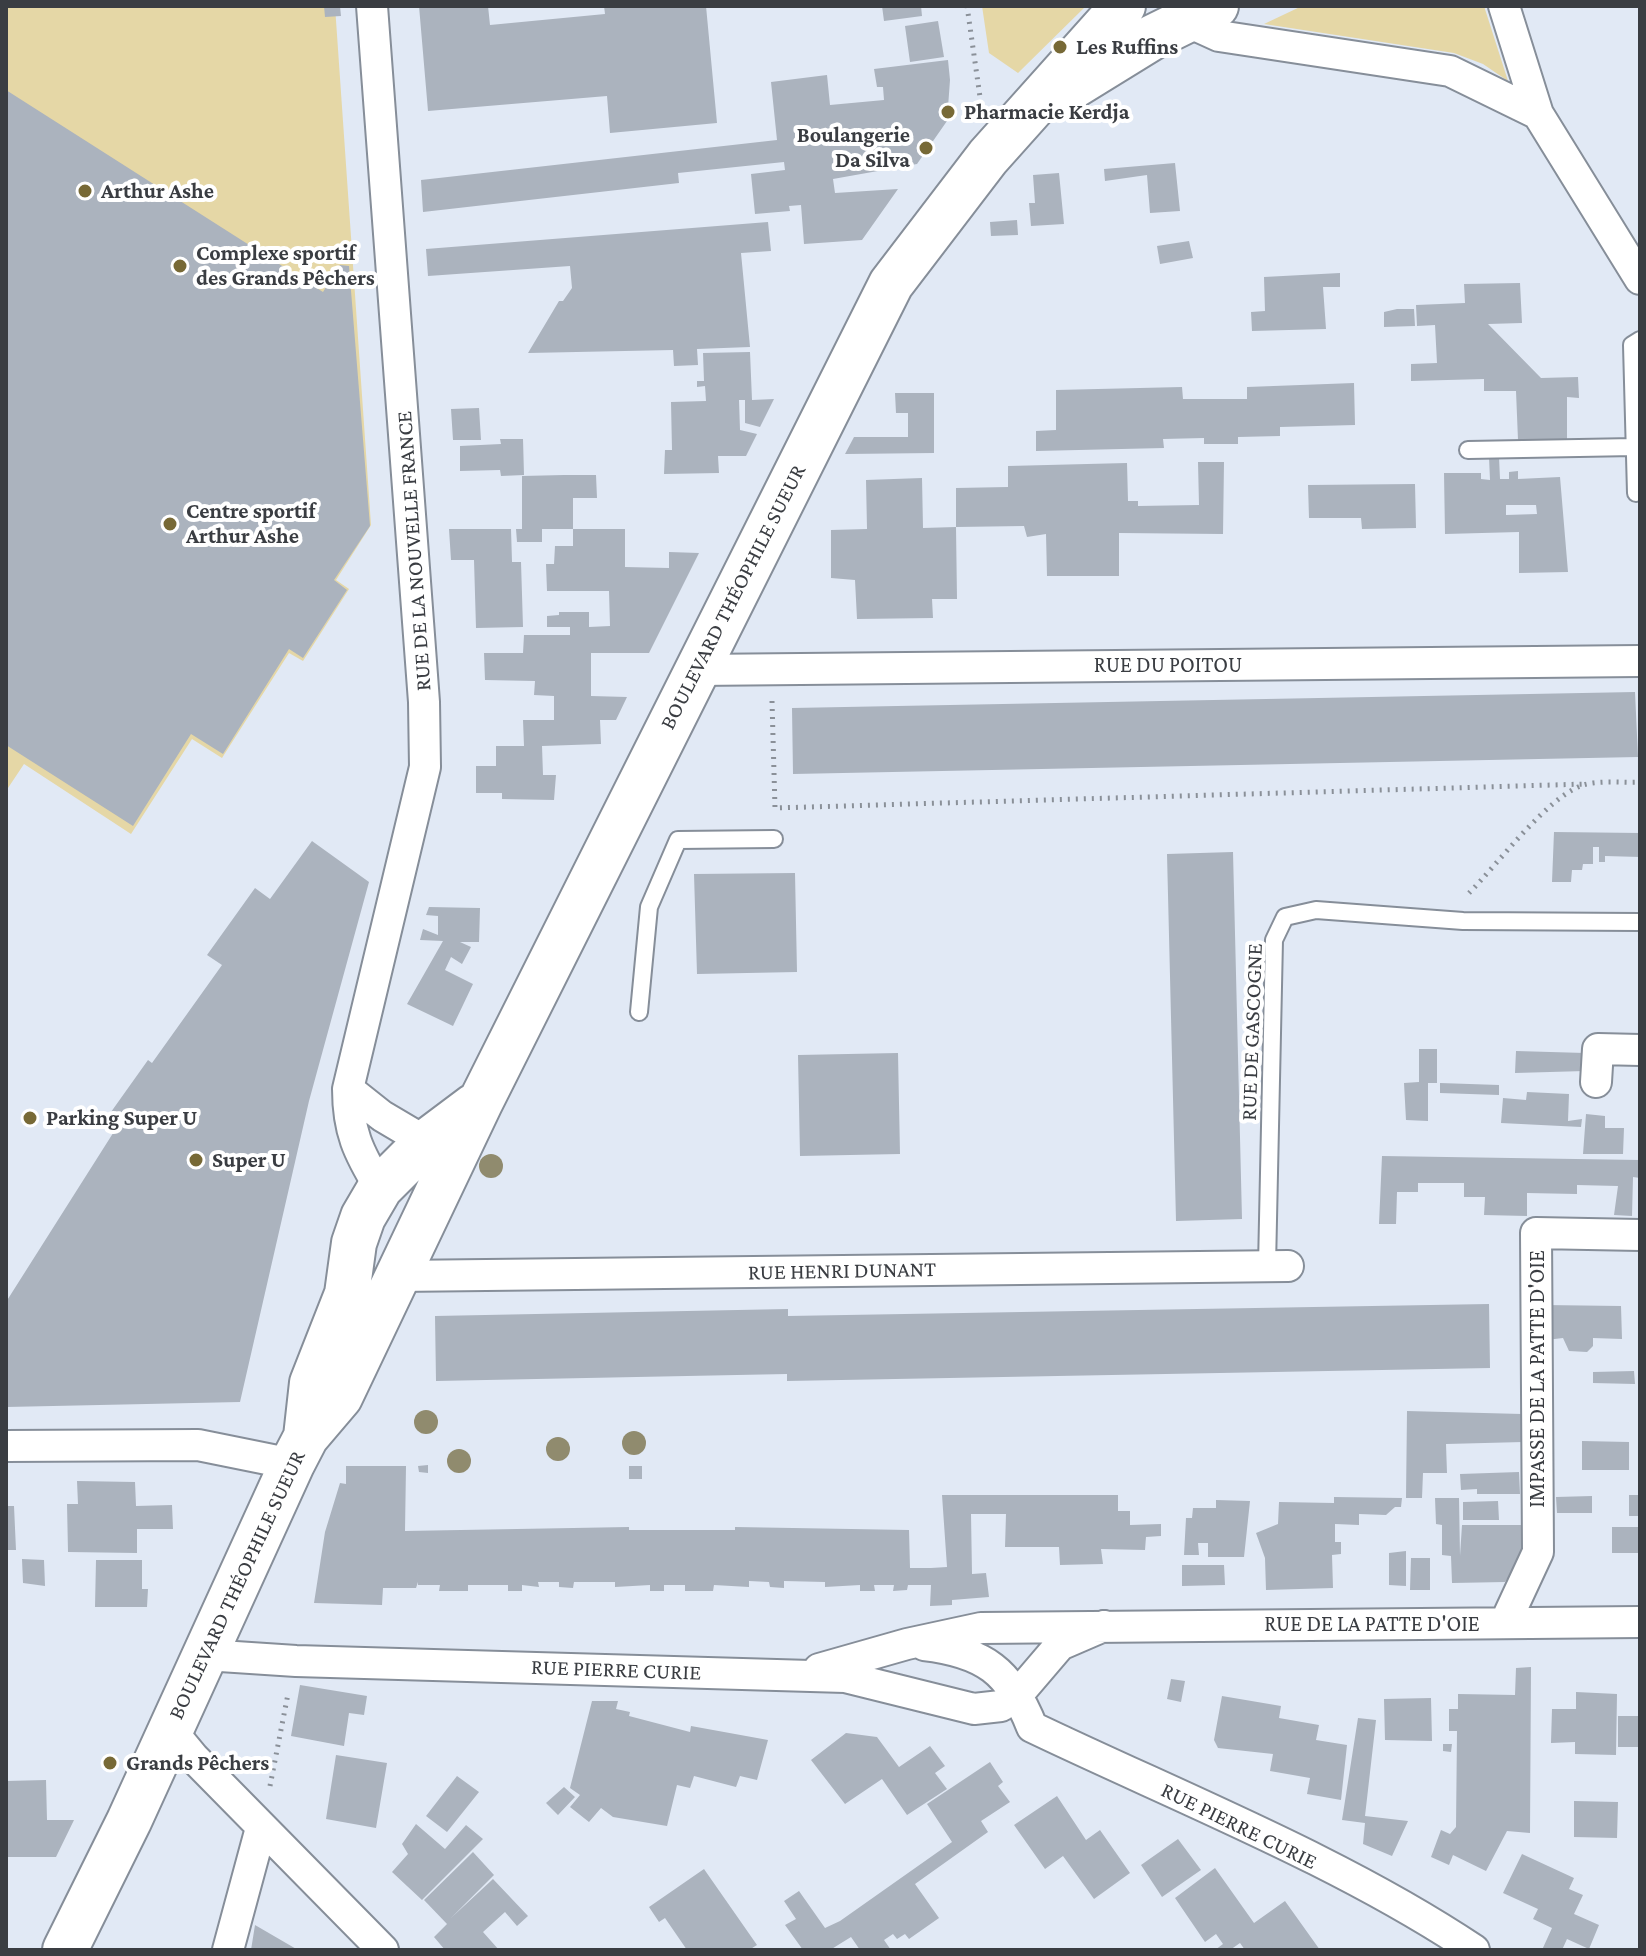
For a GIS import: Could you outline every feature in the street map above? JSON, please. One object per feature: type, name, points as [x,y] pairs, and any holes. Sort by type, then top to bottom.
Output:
[{"type":"main road","name":"BOULEVARD THÉOPHILE SUEUR","points":[[65,1950],[107,1868],[299,1451],[340,1397],[480,1103],[891,284],[988,157],[1123,6]]},
{"type":"main road","name":"BOULEVARD THÉOPHILE SUEUR","points":[[1024,116],[1193,11]]},
{"type":"main road","name":"BOULEVARD THÉOPHILE SUEUR","points":[[299,1451],[312,1383],[347,1294],[354,1243],[380,1188],[426,1142],[480,1103]]},
{"type":"street","name":"RUE DE LA NOUVELLE FRANCE","points":[[372,6],[423,686],[425,767],[348,1089],[348,1122],[380,1188]]},
{"type":"street","points":[[1504,6],[1538,114],[1640,279]]},
{"type":"street","points":[[1193,11],[1219,36],[1450,71],[1538,114]]},
{"type":"street","name":"RUE DU POITOU","points":[[696,670],[1640,661]]},
{"type":"street","points":[[1596,1082],[1598,1049],[1640,1050]]},
{"type":"street","points":[[348,1089],[382,1116],[426,1142]]},
{"type":"street","name":"IMPASSE DE LA PATTE D'OIE","points":[[1505,1623],[1538,1552],[1536,1233],[1640,1235]]},
{"type":"street","name":"RUE HENRI DUNANT","points":[[397,1276],[1277,1266]]},
{"type":"street","points":[[6,1446],[198,1445],[299,1451]]},
{"type":"street","name":"RUE DE LA PATTE D'OIE","points":[[794,1675],[907,1644],[981,1628],[1640,1622]]},
{"type":"street","name":"RUE DE LA PATTE D'OIE","points":[[1019,1693],[1060,1645],[1104,1626]]},
{"type":"street","name":"RUE PIERRE CURIE","points":[[907,1644],[951,1648],[991,1665],[1019,1693],[1032,1727],[1268,1838],[1436,1924],[1474,1950]]},
{"type":"street","name":"RUE PIERRE CURIE","points":[[205,1655],[296,1661],[845,1677],[974,1709],[1001,1706],[1019,1693]]},
{"type":"street","points":[[170,1729],[261,1828],[383,1950]]},
{"type":"street","points":[[228,1950],[261,1828]]},
{"type":"lane","points":[[1636,493],[1632,345],[1640,340]]},
{"type":"lane","points":[[1468,450],[1634,447]]},
{"type":"lane","points":[[639,1012],[649,907],[678,840],[774,839]]},
{"type":"lane","name":"RUE DE GASCOGNE","points":[[1277,1266],[1274,940],[1285,917],[1316,910],[1463,921],[1640,922]]},
{"type":"path","points":[[967,6],[988,157]]},
{"type":"path","points":[[771,668],[775,808],[1640,782]]},
{"type":"path","points":[[1463,921],[1468,894],[1536,821],[1573,790],[1586,784]]},
{"type":"path","points":[[261,1828],[296,1661]]},
{"type":"shaded area","name":"Complexe sportif des Grands Pêchers","points":[[6,6],[335,6],[371,525],[336,580],[349,589],[303,661],[289,653],[222,758],[192,739],[131,834],[24,764],[6,791]]},
{"type":"shaded area","points":[[982,6],[1086,6],[1018,73],[989,53]]},
{"type":"shaded area","points":[[1302,6],[1484,6],[1508,81],[1483,64],[1454,53],[1264,24]]},
{"type":"building","points":[[324,6],[340,6],[341,16],[325,17]]},
{"type":"building","points":[[419,6],[488,6],[490,25],[605,14],[604,6],[706,6],[717,123],[610,133],[607,96],[428,111]]},
{"type":"building","points":[[882,6],[921,6],[922,16],[884,21]]},
{"type":"building","points":[[938,21],[944,57],[910,62],[905,26]]},
{"type":"building","points":[[948,60],[947,121],[917,164],[833,179],[835,193],[898,189],[862,240],[804,244],[801,205],[789,206],[790,211],[755,214],[751,174],[785,170],[784,162],[678,173],[679,183],[423,212],[421,180],[777,140],[771,82],[827,75],[830,105],[884,100],[883,87],[877,87],[874,69]]},
{"type":"building","name":"Complexe sportif des Grands Pêchers","points":[[6,90],[323,292],[340,265],[349,266],[370,526],[334,580],[347,590],[303,658],[289,649],[223,754],[191,734],[133,826],[6,745]]},
{"type":"building","points":[[1175,163],[1180,211],[1150,213],[1147,175],[1105,181],[1104,169]]},
{"type":"building","points":[[1059,173],[1064,224],[1031,226],[1029,203],[1035,203],[1033,175]]},
{"type":"building","points":[[1017,220],[1018,235],[991,236],[990,222]]},
{"type":"building","points":[[768,222],[771,251],[741,253],[750,347],[697,349],[698,365],[674,366],[673,350],[528,353],[559,301],[563,301],[572,288],[570,266],[428,276],[426,249]]},
{"type":"building","points":[[1189,241],[1193,258],[1160,264],[1157,246]]},
{"type":"building","points":[[1340,273],[1340,287],[1323,287],[1326,329],[1252,331],[1251,312],[1265,311],[1264,277]]},
{"type":"building","points":[[1520,283],[1522,323],[1488,324],[1541,378],[1578,377],[1579,398],[1567,397],[1567,439],[1518,440],[1516,391],[1484,391],[1484,379],[1411,381],[1411,364],[1437,363],[1435,325],[1417,326],[1416,305],[1465,303],[1464,284]]},
{"type":"building","points":[[1414,309],[1415,326],[1384,327],[1384,312]]},
{"type":"building","points":[[750,352],[752,400],[774,399],[760,427],[745,423],[745,400],[739,400],[740,430],[757,434],[746,456],[718,456],[719,473],[664,474],[665,450],[672,450],[671,402],[706,401],[705,386],[697,387],[697,381],[704,381],[703,353]]},
{"type":"building","points":[[1354,383],[1355,425],[1280,427],[1280,436],[1238,437],[1238,444],[1204,444],[1204,438],[1163,439],[1164,448],[1036,451],[1036,431],[1056,430],[1056,390],[1182,387],[1183,399],[1247,399],[1247,387]]},
{"type":"building","points":[[895,393],[934,393],[934,453],[845,454],[854,437],[908,437],[908,413],[896,413]]},
{"type":"building","points":[[479,408],[481,440],[453,440],[451,409]]},
{"type":"building","points":[[500,439],[523,439],[524,475],[501,476],[500,470],[460,471],[460,446],[501,444]]},
{"type":"building","points":[[1489,457],[1499,457],[1500,479],[1509,479],[1509,472],[1518,471],[1518,479],[1560,477],[1568,572],[1519,573],[1519,532],[1445,534],[1444,473],[1481,473],[1481,479],[1490,480]],"holes":[[[1506,505],[1536,505],[1537,514],[1506,515]]]},
{"type":"building","points":[[1198,462],[1224,462],[1223,534],[1119,533],[1119,576],[1047,576],[1046,534],[1027,537],[1024,526],[956,527],[956,488],[1008,487],[1008,466],[1127,463],[1128,501],[1138,501],[1138,506],[1199,505]]},
{"type":"building","points":[[596,475],[597,498],[573,498],[573,529],[542,529],[542,542],[517,542],[516,529],[522,529],[522,476]]},
{"type":"building","points":[[922,478],[923,528],[956,527],[957,599],[932,599],[933,618],[857,619],[855,580],[831,578],[831,530],[867,529],[866,480]]},
{"type":"building","points":[[1415,484],[1416,528],[1362,529],[1361,518],[1309,518],[1308,485]]},
{"type":"building","points":[[449,529],[511,529],[512,562],[521,562],[523,627],[476,628],[474,560],[451,560]]},
{"type":"building","points":[[573,529],[625,529],[625,567],[669,568],[669,552],[699,553],[649,653],[591,653],[591,696],[627,697],[616,720],[600,720],[601,744],[542,746],[543,775],[556,775],[554,800],[502,799],[502,793],[476,793],[476,766],[496,766],[496,746],[524,746],[523,720],[554,720],[554,696],[534,695],[535,681],[485,680],[484,653],[523,653],[524,635],[570,635],[570,627],[547,627],[547,616],[559,615],[559,612],[589,612],[589,627],[610,626],[609,591],[547,591],[546,564],[554,564],[555,546],[573,546]]},
{"type":"building","points":[[1635,692],[1638,757],[793,774],[792,708]]},
{"type":"building","points":[[1554,832],[1640,833],[1640,857],[1605,856],[1605,862],[1599,862],[1599,847],[1593,847],[1593,864],[1583,864],[1582,870],[1572,870],[1571,882],[1552,882]]},
{"type":"building","name":"Super U","points":[[312,841],[369,882],[309,1101],[240,1402],[6,1407],[6,1302],[122,1119],[111,1112],[148,1060],[152,1063],[222,965],[207,955],[255,888],[270,899]]},
{"type":"building","points":[[1233,852],[1242,1219],[1176,1221],[1167,854]]},
{"type":"building","points":[[795,873],[797,972],[697,974],[694,874]]},
{"type":"building","points":[[429,907],[480,908],[479,942],[460,942],[471,947],[462,964],[451,957],[445,970],[473,984],[453,1026],[407,1004],[443,941],[420,940],[423,929],[438,935],[438,916],[426,915]]},
{"type":"building","points":[[1419,1049],[1437,1049],[1437,1083],[1428,1083],[1428,1121],[1406,1120],[1404,1083],[1419,1082]]},
{"type":"building","points":[[1516,1051],[1585,1053],[1585,1071],[1515,1073]]},
{"type":"building","points":[[898,1053],[900,1154],[800,1156],[798,1055]]},
{"type":"building","points":[[1440,1083],[1499,1085],[1499,1095],[1440,1093]]},
{"type":"building","points":[[1527,1092],[1569,1094],[1568,1121],[1582,1119],[1581,1127],[1501,1123],[1503,1098],[1526,1100]]},
{"type":"building","points":[[1586,1114],[1605,1116],[1605,1128],[1624,1128],[1623,1154],[1583,1154]]},
{"type":"building","points":[[1382,1156],[1640,1160],[1640,1178],[1633,1177],[1632,1216],[1614,1215],[1618,1186],[1577,1185],[1577,1194],[1527,1193],[1527,1216],[1484,1215],[1485,1197],[1464,1197],[1464,1183],[1418,1183],[1418,1192],[1397,1192],[1396,1224],[1379,1224]]},
{"type":"building","points":[[1489,1304],[1490,1368],[787,1381],[787,1374],[436,1381],[435,1316],[788,1309],[788,1316]]},
{"type":"building","points":[[1544,1305],[1621,1306],[1622,1339],[1593,1338],[1593,1346],[1587,1352],[1569,1351],[1563,1338],[1546,1340]]},
{"type":"building","points":[[1634,1371],[1635,1384],[1593,1383],[1593,1372]]},
{"type":"building","points":[[1407,1411],[1522,1414],[1523,1442],[1446,1444],[1447,1473],[1423,1473],[1422,1498],[1406,1498]]},
{"type":"building","points":[[1582,1441],[1629,1442],[1629,1470],[1582,1470]]},
{"type":"building","points":[[428,1465],[428,1473],[419,1472],[418,1466]]},
{"type":"building","points":[[346,1466],[406,1466],[405,1531],[629,1527],[629,1530],[735,1530],[735,1527],[909,1530],[910,1568],[931,1568],[947,1567],[942,1495],[1118,1495],[1118,1511],[1130,1511],[1130,1525],[1161,1524],[1161,1536],[1146,1537],[1145,1550],[1101,1549],[1103,1564],[1060,1565],[1059,1547],[1005,1547],[1006,1514],[971,1514],[972,1574],[986,1573],[989,1597],[952,1600],[952,1605],[930,1606],[931,1585],[908,1585],[907,1590],[893,1591],[894,1585],[874,1585],[875,1591],[860,1591],[860,1585],[825,1587],[825,1582],[784,1581],[784,1588],[770,1587],[769,1582],[749,1581],[749,1587],[714,1585],[713,1591],[685,1591],[685,1585],[664,1585],[664,1591],[650,1591],[650,1585],[615,1587],[615,1582],[574,1582],[573,1588],[559,1587],[559,1582],[538,1582],[539,1587],[522,1585],[522,1591],[508,1591],[508,1585],[468,1585],[468,1591],[439,1591],[440,1585],[418,1585],[418,1582],[416,1588],[383,1588],[382,1605],[314,1603],[325,1532],[340,1483],[346,1484]]},
{"type":"building","points":[[629,1466],[642,1466],[642,1479],[629,1479]]},
{"type":"building","points":[[1519,1472],[1520,1494],[1477,1494],[1477,1489],[1461,1490],[1460,1474]]},
{"type":"building","points":[[77,1481],[135,1482],[136,1506],[172,1505],[173,1529],[137,1529],[137,1553],[68,1552],[67,1504],[78,1504]]},
{"type":"building","points":[[1629,1495],[1640,1495],[1640,1516],[1629,1516]]},
{"type":"building","points":[[1592,1496],[1592,1513],[1557,1513],[1556,1497]]},
{"type":"building","points":[[1334,1497],[1402,1498],[1401,1507],[1395,1507],[1386,1515],[1359,1514],[1359,1525],[1335,1524],[1335,1542],[1341,1542],[1341,1554],[1332,1555],[1333,1588],[1266,1590],[1265,1558],[1256,1533],[1278,1524],[1279,1502],[1334,1503]]},
{"type":"building","points":[[1435,1498],[1459,1498],[1460,1556],[1462,1525],[1531,1525],[1523,1557],[1505,1582],[1452,1583],[1451,1556],[1442,1555],[1442,1525],[1436,1524]]},
{"type":"building","points":[[1216,1500],[1250,1501],[1244,1557],[1208,1557],[1208,1543],[1198,1543],[1199,1555],[1184,1555],[1186,1518],[1192,1518],[1193,1508],[1216,1508]]},
{"type":"building","points":[[1498,1501],[1499,1520],[1463,1520],[1463,1502]]},
{"type":"building","points":[[6,1506],[14,1506],[16,1550],[6,1550]]},
{"type":"building","points":[[1612,1527],[1640,1527],[1640,1553],[1612,1553]]},
{"type":"building","points":[[1406,1551],[1406,1586],[1389,1585],[1389,1553]]},
{"type":"building","points":[[1411,1558],[1430,1558],[1430,1590],[1410,1590]]},
{"type":"building","points":[[22,1559],[44,1560],[45,1586],[23,1583]]},
{"type":"building","points":[[96,1560],[142,1560],[142,1589],[148,1589],[147,1607],[95,1607]]},
{"type":"building","points":[[1182,1565],[1224,1565],[1225,1585],[1182,1586]]},
{"type":"building","points":[[1531,1667],[1530,1833],[1507,1831],[1486,1871],[1453,1855],[1449,1865],[1431,1857],[1441,1830],[1450,1834],[1456,1827],[1457,1731],[1449,1731],[1449,1709],[1458,1709],[1458,1694],[1515,1695],[1516,1668]]},
{"type":"building","points":[[1171,1679],[1185,1681],[1181,1702],[1167,1699]]},
{"type":"building","points":[[300,1685],[367,1696],[364,1715],[349,1713],[344,1746],[291,1736]]},
{"type":"building","points":[[1576,1692],[1617,1694],[1616,1755],[1575,1754],[1575,1742],[1551,1743],[1552,1709],[1576,1709]]},
{"type":"building","points":[[1222,1696],[1281,1706],[1279,1718],[1319,1725],[1316,1740],[1347,1745],[1341,1800],[1307,1794],[1310,1778],[1270,1771],[1273,1754],[1218,1748],[1214,1740]]},
{"type":"building","points":[[1431,1698],[1432,1741],[1385,1740],[1384,1699]]},
{"type":"building","points":[[592,1701],[618,1701],[616,1709],[630,1712],[629,1716],[690,1732],[691,1726],[768,1740],[757,1780],[740,1776],[736,1787],[694,1776],[690,1788],[677,1785],[667,1826],[613,1817],[601,1808],[589,1822],[570,1807],[580,1795],[570,1788]]},
{"type":"building","points":[[1618,1716],[1640,1716],[1640,1747],[1618,1747]]},
{"type":"building","points":[[1358,1718],[1376,1720],[1365,1816],[1408,1821],[1392,1856],[1363,1844],[1365,1823],[1342,1820]]},
{"type":"building","points":[[846,1733],[877,1737],[899,1767],[930,1746],[945,1766],[935,1773],[947,1789],[907,1815],[882,1779],[845,1804],[811,1760]]},
{"type":"building","points":[[1443,1744],[1452,1744],[1451,1752],[1443,1751]]},
{"type":"building","points":[[336,1755],[387,1763],[376,1828],[326,1819]]},
{"type":"building","points":[[990,1762],[1003,1782],[998,1786],[1010,1802],[981,1821],[988,1832],[915,1884],[939,1918],[909,1939],[905,1934],[897,1939],[893,1934],[884,1940],[891,1950],[860,1950],[851,1937],[830,1950],[803,1950],[785,1925],[796,1919],[784,1901],[799,1891],[825,1928],[840,1921],[952,1842],[927,1804]]},
{"type":"building","points":[[457,1776],[479,1792],[447,1832],[426,1816]]},
{"type":"building","points":[[46,1780],[47,1820],[74,1820],[56,1857],[6,1857],[6,1781]]},
{"type":"building","points":[[564,1787],[575,1797],[558,1815],[546,1803]]},
{"type":"building","points":[[1057,1796],[1086,1840],[1100,1830],[1130,1873],[1094,1899],[1063,1856],[1045,1869],[1014,1825]]},
{"type":"building","points":[[1574,1801],[1618,1802],[1617,1838],[1574,1837]]},
{"type":"building","points":[[416,1824],[445,1849],[466,1825],[483,1839],[422,1900],[392,1872],[408,1854],[402,1844]]},
{"type":"building","points":[[1178,1839],[1201,1870],[1162,1897],[1141,1865]]},
{"type":"building","points":[[473,1852],[494,1875],[451,1918],[493,1879],[528,1916],[517,1926],[505,1912],[483,1932],[499,1950],[445,1950],[434,1937],[447,1924],[424,1900]]},
{"type":"building","points":[[1522,1854],[1574,1878],[1569,1889],[1583,1895],[1574,1914],[1599,1925],[1589,1949],[1567,1939],[1562,1950],[1542,1950],[1552,1928],[1533,1919],[1538,1909],[1503,1893]]},
{"type":"building","points":[[1215,1868],[1254,1923],[1285,1901],[1320,1950],[1245,1950],[1240,1943],[1230,1950],[1215,1950],[1223,1944],[1216,1934],[1205,1942],[1175,1898]]},
{"type":"building","points":[[704,1869],[757,1945],[749,1950],[687,1950],[665,1918],[659,1922],[649,1907]]},
{"type":"building","points":[[255,1925],[298,1950],[251,1950]]},
{"type":"place","name":"Les Ruffins","points":[[1060,47]]},
{"type":"place","name":"Pharmacie Kerdja","points":[[948,112]]},
{"type":"place","name":"Boulangerie Da Silva","points":[[926,148]]},
{"type":"place","name":"Arthur Ashe","points":[[85,191]]},
{"type":"place","name":"Complexe sportif des Grands Pêchers","points":[[180,266]]},
{"type":"place","name":"Centre sportif Arthur Ashe","points":[[170,524]]},
{"type":"place","name":"Parking Super U","points":[[30,1118]]},
{"type":"place","name":"Super U","points":[[196,1160]]},
{"type":"place","name":"Grands Pêchers","points":[[110,1763]]}]
